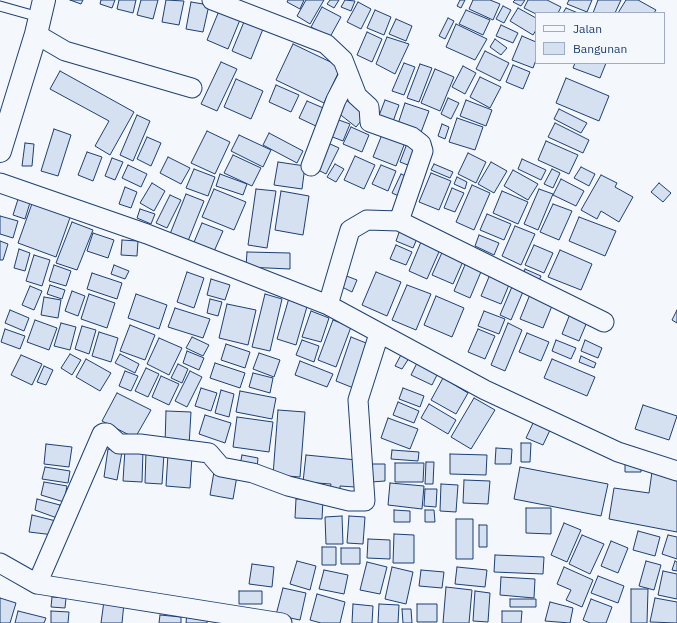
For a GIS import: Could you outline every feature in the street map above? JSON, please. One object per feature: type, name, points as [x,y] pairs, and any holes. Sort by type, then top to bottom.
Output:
[{"type":"street","points":[[212,0],[326,44],[343,60],[357,96],[369,107],[370,122],[412,137],[421,144],[423,151],[400,221]]},
{"type":"street","points":[[39,17],[65,51],[192,88]]},
{"type":"street","points":[[0,151],[39,17]]},
{"type":"street","points":[[311,166],[336,100],[349,75]]},
{"type":"street","points":[[0,183],[147,234],[328,305],[379,334],[485,390],[618,452],[677,471]]},
{"type":"street","points":[[328,305],[350,230],[367,220],[400,221],[604,322]]},
{"type":"street","points":[[38,584],[102,434],[104,433],[107,433],[119,444],[140,444],[209,452],[221,467],[253,473],[288,486],[348,501],[365,501],[358,400],[379,334]]},
{"type":"street","points":[[0,563],[38,584],[282,623]]},
{"type":"lane","points":[[0,6],[39,17]]},
{"type":"building","points":[[70,0],[83,0],[81,4]]},
{"type":"building","points":[[101,0],[115,0],[112,8],[100,4]]},
{"type":"building","points":[[119,0],[136,0],[133,13],[117,9]]},
{"type":"building","points":[[141,0],[158,0],[153,19],[137,15]]},
{"type":"building","points":[[166,0],[184,1],[179,25],[162,22]]},
{"type":"building","points":[[288,0],[304,0],[300,9],[287,2]]},
{"type":"building","points":[[306,0],[324,0],[310,24],[297,16]]},
{"type":"building","points":[[330,0],[339,0],[334,8],[327,4]]},
{"type":"building","points":[[345,0],[355,1],[351,11],[341,7]]},
{"type":"building","points":[[460,0],[465,0],[461,8],[457,6]]},
{"type":"building","points":[[473,0],[490,0],[500,4],[493,20],[469,9]]},
{"type":"building","points":[[515,0],[525,0],[521,6],[513,2]]},
{"type":"building","points":[[528,0],[547,0],[561,7],[558,12],[535,12],[535,14],[524,8]]},
{"type":"building","points":[[569,0],[592,0],[587,12],[567,4]]},
{"type":"building","points":[[598,0],[621,0],[615,12],[593,12]]},
{"type":"building","points":[[626,0],[638,0],[656,10],[655,12],[619,12]]},
{"type":"building","points":[[191,2],[209,5],[203,32],[186,29]]},
{"type":"building","points":[[358,2],[371,9],[361,29],[347,22]]},
{"type":"building","points":[[221,6],[242,15],[228,49],[207,40]]},
{"type":"building","points":[[503,6],[511,10],[504,23],[496,19]]},
{"type":"building","points":[[322,7],[341,17],[330,37],[311,27]]},
{"type":"building","points":[[518,8],[535,17],[535,32],[533,35],[510,21]]},
{"type":"building","points":[[566,8],[576,12],[564,12]]},
{"type":"building","points":[[375,10],[391,17],[384,35],[367,28]]},
{"type":"building","points":[[466,10],[490,20],[483,35],[459,24]]},
{"type":"building","points":[[246,17],[265,24],[251,59],[232,51]]},
{"type":"building","points":[[448,18],[454,21],[445,39],[439,36]]},
{"type":"building","points":[[396,19],[412,26],[406,41],[389,34]]},
{"type":"building","points":[[456,24],[487,39],[475,60],[446,47]]},
{"type":"building","points":[[501,25],[518,33],[513,43],[496,36]]},
{"type":"building","points":[[367,32],[382,39],[372,62],[357,55]]},
{"type":"building","points":[[522,36],[535,42],[535,63],[533,68],[512,60]]},
{"type":"building","points":[[387,37],[409,44],[395,74],[376,64]]},
{"type":"building","points":[[495,39],[507,48],[501,55],[490,47]]},
{"type":"building","points":[[293,44],[341,67],[324,103],[276,80]]},
{"type":"building","points":[[485,51],[509,63],[500,81],[476,69]]},
{"type":"building","points":[[221,62],[237,69],[217,111],[201,104]]},
{"type":"building","points":[[404,63],[415,67],[404,95],[392,91]]},
{"type":"building","points":[[420,64],[432,68],[419,102],[407,98]]},
{"type":"building","points":[[575,64],[606,64],[600,78],[573,68]]},
{"type":"building","points":[[513,65],[530,72],[523,89],[506,82]]},
{"type":"building","points":[[463,66],[476,73],[465,94],[452,87]]},
{"type":"building","points":[[435,69],[454,77],[440,111],[421,103]]},
{"type":"building","points":[[60,71],[134,112],[110,155],[95,146],[109,121],[50,89]]},
{"type":"building","points":[[480,77],[501,87],[490,108],[470,97]]},
{"type":"building","points":[[566,78],[609,96],[599,121],[556,103]]},
{"type":"building","points":[[236,79],[263,91],[251,119],[224,107]]},
{"type":"building","points":[[276,85],[299,95],[291,112],[269,102]]},
{"type":"building","points":[[448,98],[459,103],[451,119],[441,114]]},
{"type":"building","points":[[346,100],[366,115],[356,127],[337,112]]},
{"type":"building","points":[[385,100],[399,105],[391,127],[377,121]]},
{"type":"building","points":[[466,100],[492,110],[486,126],[460,116]]},
{"type":"building","points":[[307,101],[328,110],[320,128],[299,118]]},
{"type":"building","points":[[405,103],[429,111],[420,135],[397,127]]},
{"type":"building","points":[[559,109],[587,123],[581,133],[554,119]]},
{"type":"building","points":[[137,115],[150,121],[133,161],[120,155]]},
{"type":"building","points":[[457,118],[483,127],[475,150],[449,142]]},
{"type":"building","points":[[336,119],[350,124],[343,141],[330,136]]},
{"type":"building","points":[[555,123],[589,140],[583,153],[548,137]]},
{"type":"building","points":[[442,124],[449,127],[445,139],[438,136]]},
{"type":"building","points":[[351,127],[369,135],[362,152],[343,144]]},
{"type":"building","points":[[54,129],[71,135],[58,176],[41,171]]},
{"type":"building","points":[[207,131],[230,142],[215,174],[191,163]]},
{"type":"building","points":[[383,132],[406,140],[396,166],[373,157]]},
{"type":"building","points":[[269,133],[303,151],[297,163],[263,145]]},
{"type":"building","points":[[239,135],[271,150],[263,167],[231,151]]},
{"type":"building","points":[[147,137],[161,143],[151,166],[137,159]]},
{"type":"building","points":[[408,141],[421,146],[413,167],[400,162]]},
{"type":"building","points":[[546,141],[578,155],[569,174],[538,160]]},
{"type":"building","points":[[25,143],[34,144],[32,166],[22,166]]},
{"type":"building","points":[[328,143],[339,148],[326,174],[316,169]]},
{"type":"building","points":[[87,152],[102,157],[93,181],[78,175]]},
{"type":"building","points":[[468,153],[486,162],[476,183],[458,174]]},
{"type":"building","points":[[233,155],[261,168],[252,186],[224,173]]},
{"type":"building","points":[[355,156],[375,165],[364,189],[344,180]]},
{"type":"building","points":[[168,157],[190,168],[181,184],[160,173]]},
{"type":"building","points":[[112,158],[123,162],[115,180],[105,176]]},
{"type":"building","points":[[522,159],[546,170],[541,180],[518,169]]},
{"type":"building","points":[[278,162],[305,166],[302,189],[274,185]]},
{"type":"building","points":[[491,162],[507,171],[494,193],[478,184]]},
{"type":"building","points":[[335,164],[344,169],[336,182],[327,177]]},
{"type":"building","points":[[434,164],[453,172],[450,178],[431,170]]},
{"type":"building","points":[[128,165],[147,174],[141,187],[122,178]]},
{"type":"building","points":[[381,165],[396,171],[388,191],[372,184]]},
{"type":"building","points":[[581,167],[595,174],[589,186],[574,178]]},
{"type":"building","points":[[194,169],[215,177],[208,196],[186,188]]},
{"type":"building","points":[[552,169],[560,173],[553,188],[544,184]]},
{"type":"building","points":[[513,170],[538,184],[528,200],[504,186]]},
{"type":"building","points":[[431,173],[451,181],[439,210],[419,202]]},
{"type":"building","points":[[220,174],[247,184],[243,195],[216,186]]},
{"type":"building","points":[[401,174],[410,178],[401,197],[392,193]]},
{"type":"building","points":[[601,175],[617,183],[615,187],[633,197],[619,222],[601,211],[597,219],[581,210]]},
{"type":"building","points":[[457,177],[467,182],[465,189],[454,184]]},
{"type":"building","points":[[561,179],[584,191],[576,206],[553,195]]},
{"type":"building","points":[[152,183],[165,191],[154,211],[140,203]]},
{"type":"building","points":[[659,183],[671,193],[663,202],[651,192]]},
{"type":"building","points":[[472,185],[490,193],[474,230],[456,222]]},
{"type":"building","points":[[125,187],[137,192],[131,208],[119,204]]},
{"type":"building","points":[[452,188],[464,193],[455,212],[444,208]]},
{"type":"building","points":[[214,189],[246,202],[234,230],[202,217]]},
{"type":"building","points":[[256,189],[276,191],[267,248],[248,245]]},
{"type":"building","points":[[539,189],[553,194],[538,230],[524,224]]},
{"type":"building","points":[[281,191],[309,196],[303,235],[275,230]]},
{"type":"building","points":[[502,191],[528,202],[518,224],[493,213]]},
{"type":"building","points":[[20,193],[32,196],[25,219],[13,215]]},
{"type":"building","points":[[186,194],[204,201],[188,241],[170,234]]},
{"type":"building","points":[[170,195],[181,200],[167,228],[156,223]]},
{"type":"building","points":[[34,198],[72,212],[56,257],[18,243]]},
{"type":"building","points":[[553,204],[572,211],[559,240],[540,232]]},
{"type":"building","points":[[140,209],[155,214],[151,224],[137,218]]},
{"type":"building","points":[[487,214],[511,224],[504,240],[480,230]]},
{"type":"building","points":[[0,216],[18,221],[13,238],[0,234]]},
{"type":"building","points":[[579,217],[616,231],[605,256],[569,241]]},
{"type":"building","points":[[72,222],[93,230],[77,270],[56,263]]},
{"type":"building","points":[[202,223],[223,231],[212,256],[192,247]]},
{"type":"building","points":[[515,226],[535,234],[521,265],[502,256]]},
{"type":"building","points":[[401,227],[419,234],[413,248],[396,241]]},
{"type":"building","points":[[93,233],[114,240],[108,258],[87,251]]},
{"type":"building","points":[[479,235],[499,243],[494,255],[475,246]]},
{"type":"building","points":[[423,237],[442,245],[427,279],[409,271]]},
{"type":"building","points":[[122,240],[138,241],[137,256],[121,255]]},
{"type":"building","points":[[0,241],[8,244],[3,260],[0,260]]},
{"type":"building","points":[[396,245],[412,252],[406,265],[390,259]]},
{"type":"building","points":[[534,245],[553,253],[544,273],[525,265]]},
{"type":"building","points":[[444,248],[465,257],[453,284],[432,275]]},
{"type":"building","points":[[19,249],[30,253],[25,271],[14,268]]},
{"type":"building","points":[[560,250],[592,264],[581,290],[548,277]]},
{"type":"building","points":[[247,252],[290,253],[290,269],[246,267]]},
{"type":"building","points":[[34,255],[50,260],[42,286],[26,281]]},
{"type":"building","points":[[467,260],[483,267],[470,298],[454,291]]},
{"type":"building","points":[[54,265],[71,271],[66,286],[49,281]]},
{"type":"building","points":[[114,265],[129,271],[125,279],[111,274]]},
{"type":"building","points":[[525,269],[541,276],[537,285],[521,278]]},
{"type":"building","points":[[187,272],[204,278],[194,308],[177,302]]},
{"type":"building","points":[[376,272],[401,282],[387,316],[362,305]]},
{"type":"building","points":[[491,272],[511,280],[501,304],[481,296]]},
{"type":"building","points":[[92,273],[122,283],[117,299],[87,289]]},
{"type":"building","points":[[344,275],[357,280],[352,292],[340,286]]},
{"type":"building","points":[[211,279],[230,285],[225,300],[207,295]]},
{"type":"building","points":[[514,282],[525,287],[511,320],[500,315]]},
{"type":"building","points":[[50,285],[65,290],[62,299],[47,294]]},
{"type":"building","points":[[407,285],[431,294],[416,330],[392,320]]},
{"type":"building","points":[[30,286],[42,291],[34,310],[22,305]]},
{"type":"building","points":[[72,291],[85,296],[78,316],[65,311]]},
{"type":"building","points":[[531,292],[554,301],[543,328],[520,319]]},
{"type":"building","points":[[89,294],[115,303],[107,328],[81,319]]},
{"type":"building","points":[[136,294],[167,305],[159,329],[128,318]]},
{"type":"building","points":[[265,294],[282,299],[270,351],[252,347]]},
{"type":"building","points":[[436,296],[464,308],[452,337],[424,325]]},
{"type":"building","points":[[44,297],[61,300],[58,318],[41,315]]},
{"type":"building","points":[[289,298],[308,303],[296,345],[277,339]]},
{"type":"building","points":[[210,299],[222,302],[218,316],[207,313]]},
{"type":"building","points":[[227,304],[256,310],[248,345],[219,338]]},
{"type":"building","points":[[175,308],[210,319],[203,338],[168,327]]},
{"type":"building","points":[[10,310],[29,318],[24,331],[5,323]]},
{"type":"building","points":[[677,310],[677,323],[672,320]]},
{"type":"building","points":[[311,311],[329,318],[321,342],[302,337]]},
{"type":"building","points":[[484,311],[505,319],[499,334],[478,326]]},
{"type":"building","points":[[570,314],[587,322],[579,341],[562,334]]},
{"type":"building","points":[[35,320],[57,328],[49,350],[27,342]]},
{"type":"building","points":[[333,320],[351,327],[336,367],[318,360]]},
{"type":"building","points":[[61,323],[76,327],[70,350],[54,346]]},
{"type":"building","points":[[508,323],[522,330],[505,371],[491,365]]},
{"type":"building","points":[[130,325],[155,335],[145,360],[120,351]]},
{"type":"building","points":[[82,326],[96,330],[89,354],[75,349]]},
{"type":"building","points":[[5,329],[25,336],[20,349],[1,342]]},
{"type":"building","points":[[478,329],[495,336],[485,359],[468,352]]},
{"type":"building","points":[[99,332],[118,338],[111,362],[92,356]]},
{"type":"building","points":[[527,333],[549,342],[541,361],[519,352]]},
{"type":"building","points":[[192,337],[209,345],[203,356],[186,348]]},
{"type":"building","points":[[351,337],[371,345],[356,389],[336,381]]},
{"type":"building","points":[[159,338],[182,348],[169,375],[147,364]]},
{"type":"building","points":[[302,340],[319,346],[314,362],[296,355]]},
{"type":"building","points":[[556,340],[576,348],[571,359],[552,351]]},
{"type":"building","points":[[585,340],[602,348],[598,358],[581,351]]},
{"type":"building","points":[[226,344],[250,352],[245,368],[221,360]]},
{"type":"building","points":[[187,351],[204,358],[199,370],[183,363]]},
{"type":"building","points":[[403,351],[411,355],[402,369],[395,366]]},
{"type":"building","points":[[259,353],[280,360],[274,377],[253,369]]},
{"type":"building","points":[[70,354],[81,360],[72,375],[61,368]]},
{"type":"building","points":[[120,354],[139,364],[135,373],[115,363]]},
{"type":"building","points":[[21,355],[42,364],[32,385],[11,375]]},
{"type":"building","points":[[581,356],[596,363],[594,368],[579,362]]},
{"type":"building","points":[[86,359],[111,373],[100,391],[76,377]]},
{"type":"building","points":[[419,359],[440,369],[432,385],[411,375]]},
{"type":"building","points":[[552,359],[595,377],[587,396],[544,378]]},
{"type":"building","points":[[300,361],[333,374],[327,387],[295,375]]},
{"type":"building","points":[[215,363],[245,373],[240,388],[210,378]]},
{"type":"building","points":[[178,364],[188,369],[182,383],[171,378]]},
{"type":"building","points":[[44,366],[53,370],[46,385],[37,382]]},
{"type":"building","points":[[146,368],[159,374],[148,397],[135,391]]},
{"type":"building","points":[[125,371],[138,376],[131,391],[119,386]]},
{"type":"building","points":[[190,371],[202,377],[187,407],[175,401]]},
{"type":"building","points":[[253,373],[273,378],[270,393],[249,387]]},
{"type":"building","points":[[161,376],[179,384],[169,405],[152,397]]},
{"type":"building","points":[[443,378],[468,393],[456,414],[431,400]]},
{"type":"building","points":[[201,388],[217,393],[211,411],[195,406]]},
{"type":"building","points":[[403,388],[424,396],[420,407],[399,399]]},
{"type":"building","points":[[221,390],[234,394],[229,417],[215,413]]},
{"type":"building","points":[[240,391],[276,398],[272,419],[236,412]]},
{"type":"building","points":[[117,393],[151,410],[135,438],[102,421]]},
{"type":"building","points":[[474,398],[495,410],[471,449],[451,437]]},
{"type":"building","points":[[398,402],[419,411],[414,423],[393,415]]},
{"type":"building","points":[[429,404],[456,420],[448,434],[421,418]]},
{"type":"building","points":[[643,405],[677,416],[669,440],[635,429]]},
{"type":"building","points":[[278,410],[305,412],[300,477],[273,475]]},
{"type":"building","points":[[166,411],[191,412],[189,446],[165,445]]},
{"type":"building","points":[[205,415],[231,423],[225,443],[199,434]]},
{"type":"building","points":[[237,417],[273,422],[269,452],[233,447]]},
{"type":"building","points":[[388,418],[418,429],[410,449],[381,438]]},
{"type":"building","points":[[534,421],[551,428],[543,445],[526,438]]},
{"type":"building","points":[[521,443],[531,443],[530,462],[521,462]]},
{"type":"building","points":[[46,444],[72,447],[69,467],[44,464]]},
{"type":"building","points":[[496,448],[512,449],[511,464],[495,464]]},
{"type":"building","points":[[108,449],[122,452],[117,480],[104,477]]},
{"type":"building","points":[[125,449],[143,450],[142,482],[123,481]]},
{"type":"building","points":[[392,450],[419,452],[418,461],[391,459]]},
{"type":"building","points":[[146,452],[164,453],[162,484],[145,483]]},
{"type":"building","points":[[168,454],[192,456],[190,488],[166,486]]},
{"type":"building","points":[[450,454],[487,455],[486,475],[450,474]]},
{"type":"building","points":[[242,455],[258,458],[257,468],[240,465]]},
{"type":"building","points":[[306,455],[357,460],[355,487],[340,486],[340,494],[329,493],[331,484],[303,482]]},
{"type":"building","points":[[426,462],[434,462],[433,484],[425,484]]},
{"type":"building","points":[[625,462],[641,463],[641,472],[625,472]]},
{"type":"building","points":[[395,463],[424,463],[423,482],[395,482]]},
{"type":"building","points":[[371,464],[385,464],[385,481],[371,482]]},
{"type":"building","points":[[45,467],[70,471],[68,483],[42,479]]},
{"type":"building","points":[[520,467],[608,484],[601,516],[514,499]]},
{"type":"building","points":[[214,472],[237,476],[233,499],[210,495]]},
{"type":"building","points":[[652,472],[677,475],[677,532],[609,519],[614,488],[649,493]]},
{"type":"building","points":[[464,480],[490,481],[488,504],[463,503]]},
{"type":"building","points":[[44,482],[67,486],[64,502],[41,495]]},
{"type":"building","points":[[390,483],[424,486],[422,509],[388,505]]},
{"type":"building","points":[[441,484],[458,485],[456,512],[440,511]]},
{"type":"building","points":[[425,489],[437,489],[436,507],[424,506]]},
{"type":"building","points":[[37,499],[60,505],[57,518],[35,510]]},
{"type":"building","points":[[296,499],[323,499],[322,519],[295,518]]},
{"type":"building","points":[[526,508],[551,508],[551,534],[526,533]]},
{"type":"building","points":[[394,510],[410,511],[410,522],[394,522]]},
{"type":"building","points":[[425,510],[434,510],[435,522],[425,522]]},
{"type":"building","points":[[32,515],[56,521],[54,535],[29,532]]},
{"type":"building","points":[[342,516],[343,544],[326,544],[325,517]]},
{"type":"building","points":[[349,516],[365,517],[363,544],[347,543]]},
{"type":"building","points":[[456,519],[473,519],[473,559],[456,559]]},
{"type":"building","points":[[564,523],[581,530],[567,562],[551,555]]},
{"type":"building","points":[[479,525],[487,525],[487,547],[479,547]]},
{"type":"building","points":[[638,531],[660,537],[655,556],[633,550]]},
{"type":"building","points":[[394,534],[414,535],[414,563],[393,563]]},
{"type":"building","points":[[582,535],[604,544],[590,574],[569,564]]},
{"type":"building","points":[[668,535],[677,537],[677,559],[662,554]]},
{"type":"building","points":[[368,539],[390,540],[390,559],[367,558]]},
{"type":"building","points":[[611,541],[628,548],[618,573],[601,566]]},
{"type":"building","points":[[322,547],[336,547],[336,565],[322,565]]},
{"type":"building","points":[[341,548],[360,548],[360,564],[341,564]]},
{"type":"building","points":[[495,555],[544,557],[543,574],[494,572]]},
{"type":"building","points":[[297,561],[316,566],[310,590],[290,584]]},
{"type":"building","points":[[646,561],[661,565],[654,590],[639,586]]},
{"type":"building","points":[[675,561],[677,562],[677,571],[672,570]]},
{"type":"building","points":[[367,562],[387,567],[380,594],[360,590]]},
{"type":"building","points":[[252,564],[274,567],[272,587],[249,584]]},
{"type":"building","points":[[392,567],[413,572],[406,604],[385,599]]},
{"type":"building","points":[[457,567],[487,570],[485,587],[455,584]]},
{"type":"building","points":[[564,567],[593,580],[582,607],[566,600],[571,590],[557,584]]},
{"type":"building","points":[[324,570],[348,575],[344,594],[319,589]]},
{"type":"building","points":[[421,570],[444,572],[442,588],[419,586]]},
{"type":"building","points":[[663,571],[677,574],[677,599],[658,595]]},
{"type":"building","points":[[598,576],[624,586],[618,603],[591,593]]},
{"type":"building","points":[[501,577],[535,579],[534,598],[500,595]]},
{"type":"building","points":[[446,587],[472,590],[469,623],[443,623]]},
{"type":"building","points":[[283,588],[306,593],[300,620],[276,615]]},
{"type":"building","points":[[631,589],[648,589],[647,623],[631,623]]},
{"type":"building","points":[[239,591],[262,591],[262,604],[239,604]]},
{"type":"building","points":[[475,591],[490,593],[488,622],[473,621]]},
{"type":"building","points":[[317,594],[345,602],[340,623],[321,623],[310,620]]},
{"type":"building","points":[[52,597],[66,598],[65,608],[51,607]]},
{"type":"building","points":[[0,598],[16,603],[10,623],[0,623]]},
{"type":"building","points":[[655,598],[677,602],[677,623],[650,622]]},
{"type":"building","points":[[510,599],[536,599],[536,607],[510,607]]},
{"type":"building","points":[[591,599],[612,607],[606,623],[590,623],[583,620]]},
{"type":"building","points":[[104,601],[124,603],[122,623],[101,623]]},
{"type":"building","points":[[550,602],[573,608],[570,623],[545,621]]},
{"type":"building","points":[[353,604],[373,606],[372,623],[352,623]]},
{"type":"building","points":[[379,604],[399,605],[398,623],[378,623]]},
{"type":"building","points":[[417,604],[437,604],[437,622],[417,622]]},
{"type":"building","points":[[402,609],[411,609],[412,623],[403,623]]},
{"type":"building","points":[[18,611],[46,618],[44,623],[15,623]]},
{"type":"building","points":[[51,611],[69,612],[68,623],[51,623]]},
{"type":"building","points":[[502,611],[522,611],[521,623],[502,623]]},
{"type":"building","points":[[187,613],[208,615],[207,623],[186,623]]},
{"type":"building","points":[[160,615],[181,617],[181,623],[159,623]]}]
